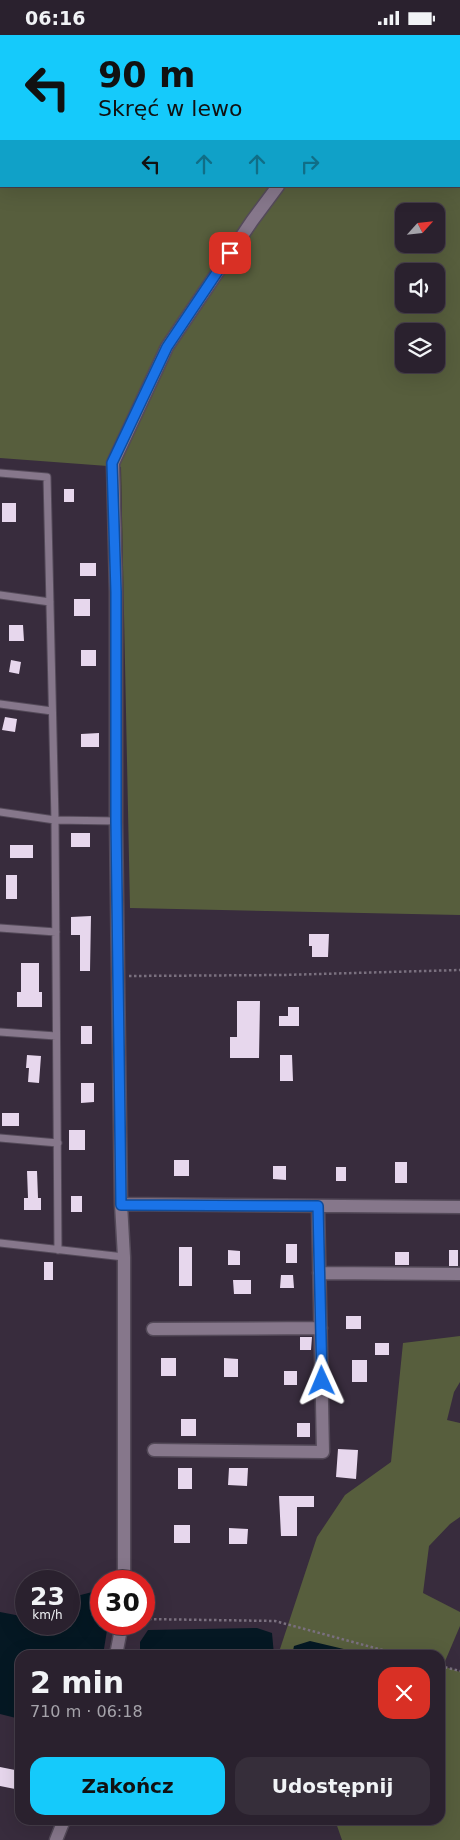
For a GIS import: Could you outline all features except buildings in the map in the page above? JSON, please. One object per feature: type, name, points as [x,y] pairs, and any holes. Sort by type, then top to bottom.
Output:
[{"type":"street","points":[[124,1570],[124,1257],[121,1205],[116,821],[116,592],[112,463],[167,347],[252,221],[277,187]]},
{"type":"street","points":[[121,1205],[460,1207]]},
{"type":"street","points":[[154,1451],[323,1452],[318,1206]]},
{"type":"street","points":[[319,1273],[460,1274]]},
{"type":"street","points":[[153,1329],[321,1328]]},
{"type":"street","points":[[117,1650],[120,1635]]},
{"type":"street","points":[[56,1840],[62,1825]]},
{"type":"lane","points":[[0,473],[48,477],[55,820],[58,1250]]},
{"type":"lane","points":[[0,595],[50,601]]},
{"type":"lane","points":[[0,704],[52,711]]},
{"type":"lane","points":[[0,812],[55,820],[116,821]]},
{"type":"lane","points":[[0,928],[56,932]]},
{"type":"lane","points":[[0,1032],[56,1036]]},
{"type":"lane","points":[[0,1138],[58,1143]]},
{"type":"lane","points":[[0,1243],[124,1257]]},
{"type":"path","points":[[119,976],[283,975],[460,970]]},
{"type":"path","points":[[155,1619],[274,1621],[382,1650]]},
{"type":"path","points":[[445,1667],[460,1671]]},
{"type":"green space","points":[[0,187],[460,187],[460,915],[130,908],[121,467],[0,458]]},
{"type":"green space","points":[[460,1336],[460,1382],[454,1392],[447,1420],[460,1423],[460,1517],[450,1524],[429,1546],[423,1593],[460,1612],[460,1626],[445,1661],[445,1650],[280,1650],[317,1537],[345,1495],[391,1462],[403,1343]]},
{"type":"green space","points":[[445,1667],[460,1672],[460,1840],[342,1840],[337,1825],[445,1825]]},
{"type":"water","points":[[90,1593],[90,1635],[106,1635],[104,1650],[15,1650],[15,1718],[0,1714],[0,1612],[15,1615],[15,1635],[80,1635],[80,1595]]},
{"type":"water","points":[[257,1628],[272,1633],[274,1650],[140,1650],[140,1642],[145,1635],[155,1635],[155,1630]]},
{"type":"water","points":[[310,1641],[348,1650],[293,1650],[294,1646]]},
{"type":"route","points":[[230,253],[167,347],[112,463],[116,592],[116,821],[121,1205],[318,1206],[322,1381]]}]
